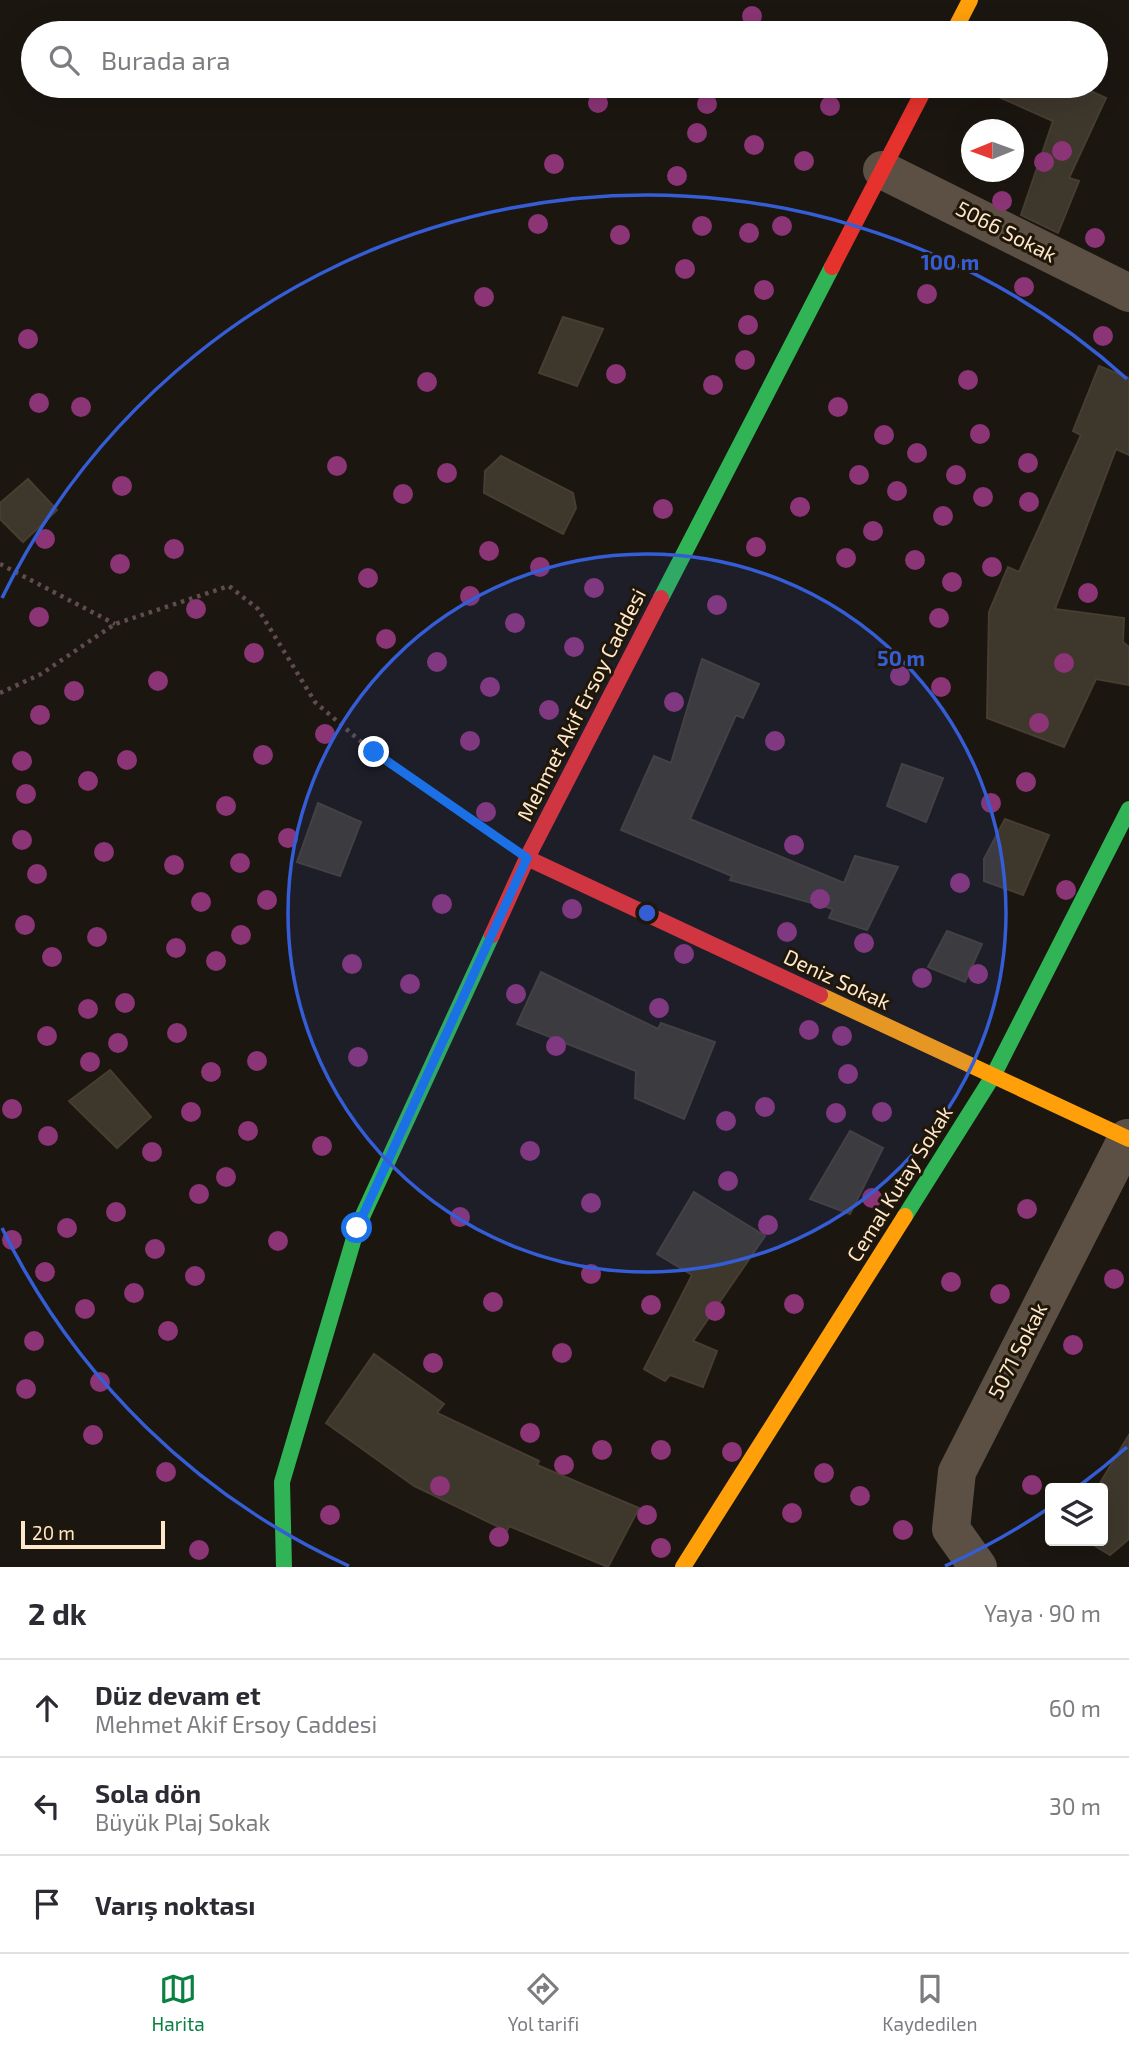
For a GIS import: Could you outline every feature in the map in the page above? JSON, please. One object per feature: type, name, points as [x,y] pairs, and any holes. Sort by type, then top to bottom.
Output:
[{"type":"street","points":[[959,21],[970,0]]},
{"type":"street","name":"Mehmet Akif Ersoy Caddesi","points":[[284,1567],[282,1482],[357,1228],[527,858],[920,98]]},
{"type":"street","name":"5066 Sokak","points":[[882,170],[1129,293]]},
{"type":"street","name":"Cemal Kutay Sokak","points":[[683,1567],[993,1076],[1129,809]]},
{"type":"street","name":"Deniz Sokak","points":[[527,858],[1128,1138]]},
{"type":"street","name":"5071 Sokak","points":[[978,1567],[951,1529],[957,1472],[1128,1138]]},
{"type":"path","points":[[0,564],[115,624]]},
{"type":"path","points":[[0,693],[41,674],[115,624],[229,586],[258,609],[315,702],[374,752],[527,858]]},
{"type":"building","points":[[1001,98],[1106,98],[1069,178],[1079,181],[1058,233],[1021,215],[1053,121]]},
{"type":"building","points":[[563,317],[603,329],[577,386],[539,373]]},
{"type":"building","points":[[1099,366],[1129,378],[1129,455],[1116,449],[1055,609],[1124,618],[1123,642],[1129,647],[1129,685],[1096,679],[1064,747],[987,718],[989,612],[1008,567],[1019,572],[1081,435],[1073,431]]},
{"type":"building","points":[[501,456],[573,493],[576,508],[563,534],[484,493],[485,471]]},
{"type":"building","points":[[28,479],[57,510],[23,542],[0,519],[0,503]]},
{"type":"building","points":[[702,659],[759,684],[743,718],[736,715],[690,819],[844,883],[855,856],[898,867],[867,930],[829,918],[833,909],[730,880],[732,876],[621,830],[654,756],[671,763]]},
{"type":"building","points":[[902,764],[943,778],[926,822],[887,806]]},
{"type":"building","points":[[318,803],[361,822],[340,876],[297,862]]},
{"type":"building","points":[[1005,819],[1049,835],[1023,895],[984,881],[984,859]]},
{"type":"building","points":[[947,931],[982,944],[965,982],[928,967]]},
{"type":"building","points":[[541,972],[658,1029],[661,1023],[715,1042],[684,1119],[635,1098],[636,1071],[517,1024]]},
{"type":"building","points":[[110,1070],[151,1117],[117,1148],[69,1101]]},
{"type":"building","points":[[850,1131],[883,1148],[850,1214],[810,1199]]},
{"type":"building","points":[[694,1192],[765,1236],[693,1341],[717,1351],[703,1387],[670,1375],[665,1381],[644,1369],[692,1275],[657,1254]]},
{"type":"building","points":[[374,1354],[444,1404],[437,1413],[539,1461],[537,1465],[639,1508],[608,1567],[509,1526],[507,1531],[414,1486],[326,1423]]},
{"type":"building","points":[[1129,1435],[1129,1539],[1110,1555],[1095,1546],[1108,1546],[1108,1483],[1100,1483]]},
{"type":"traffic: fast","points":[[661,598],[832,267]]},
{"type":"traffic: fast","points":[[905,1216],[993,1076],[1129,809]]},
{"type":"traffic: fast","points":[[284,1567],[282,1482],[357,1228],[492,935]]},
{"type":"traffic: slow","points":[[959,21],[970,0]]},
{"type":"traffic: slow","points":[[820,995],[1129,1139]]},
{"type":"traffic: slow","points":[[683,1567],[905,1216]]},
{"type":"traffic: jam","points":[[832,267],[920,98]]},
{"type":"traffic: jam","points":[[492,935],[527,858],[661,598]]},
{"type":"traffic: jam","points":[[527,858],[820,995]]},
{"type":"route","points":[[357,1228],[527,858],[374,752]]}]
